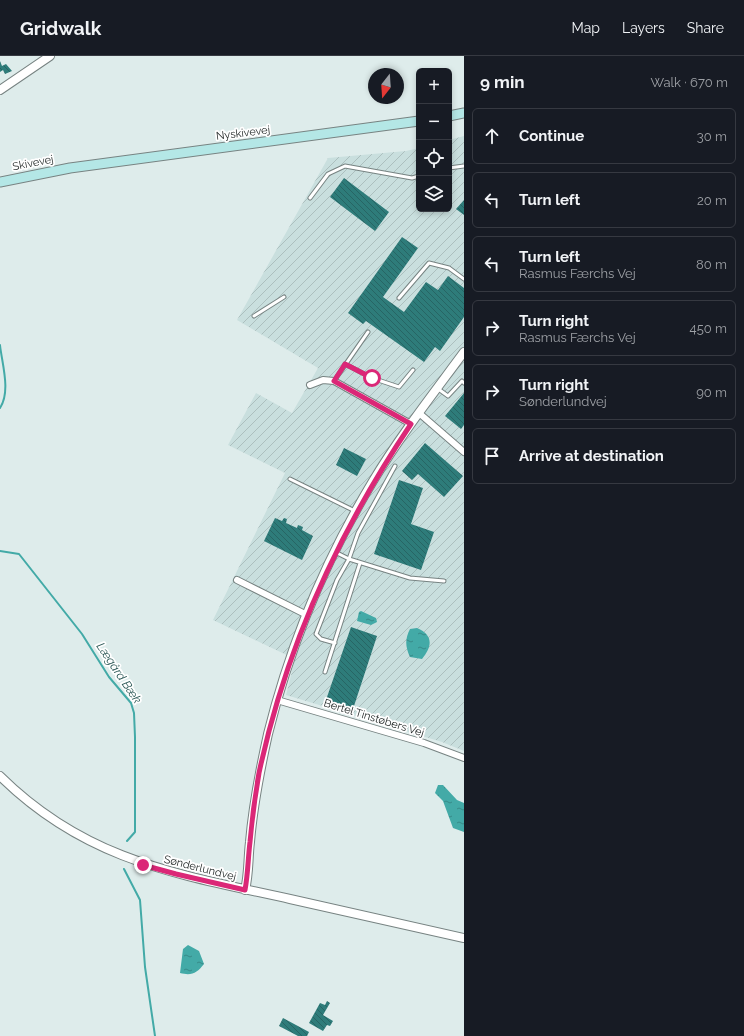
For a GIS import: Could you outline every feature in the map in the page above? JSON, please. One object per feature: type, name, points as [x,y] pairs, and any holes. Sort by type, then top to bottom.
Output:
[{"type":"main road","points":[[452,115],[464,113]]},
{"type":"main road","name":"Nyskivevej","points":[[70,168],[416,122]]},
{"type":"main road","name":"Skivevej","points":[[0,182],[70,168]]},
{"type":"street","points":[[0,90],[50,56]]},
{"type":"street","points":[[245,890],[259,774],[277,700],[307,615],[335,552],[373,481],[411,424],[464,352]]},
{"type":"street","points":[[310,385],[323,380],[334,381],[411,424]]},
{"type":"street","points":[[419,413],[464,452]]},
{"type":"street","points":[[237,580],[307,615]]},
{"type":"street","name":"Bertel Tinstøbers Vej","points":[[277,700],[424,743],[464,758]]},
{"type":"street","name":"Sønderlundvej","points":[[0,776],[43,813],[68,830],[99,846],[160,870],[464,938]]},
{"type":"lane","points":[[310,198],[328,174],[345,166],[412,178],[416,177]]},
{"type":"lane","points":[[452,168],[464,166]]},
{"type":"lane","points":[[399,298],[429,263],[449,268],[464,279]]},
{"type":"lane","points":[[254,316],[284,297]]},
{"type":"lane","points":[[334,381],[368,332]]},
{"type":"lane","points":[[345,364],[372,378],[399,387],[413,370]]},
{"type":"lane","points":[[437,388],[448,396],[462,381],[464,383]]},
{"type":"lane","points":[[335,643],[321,639],[316,634],[337,580],[349,559],[358,533],[395,466]]},
{"type":"lane","points":[[290,479],[356,512]]},
{"type":"lane","points":[[335,552],[360,563],[410,578],[444,581]]},
{"type":"lane","points":[[325,672],[360,563]]},
{"type":"shaded area","points":[[464,136],[464,751],[442,742],[286,695],[295,659],[213,620],[285,473],[228,445],[256,393],[292,413],[318,368],[237,320],[328,158],[406,151],[416,149],[416,212],[452,212],[452,139]]},
{"type":"water","points":[[361,611],[376,618],[377,622],[371,625],[357,621],[359,612]]},
{"type":"water","points":[[417,628],[426,634],[430,642],[428,650],[422,659],[410,657],[406,646],[406,639],[410,629]]},
{"type":"water","points":[[438,785],[443,785],[457,800],[464,803],[464,832],[453,828],[443,801],[435,793]]},
{"type":"water","points":[[188,945],[199,951],[204,964],[199,970],[191,974],[180,973],[183,949]]},
{"type":"building","points":[[0,61],[2,66],[6,64],[12,71],[5,74],[3,70],[0,72]]},
{"type":"building","points":[[344,178],[389,212],[375,231],[330,197]]},
{"type":"building","points":[[464,200],[464,215],[456,209]]},
{"type":"building","points":[[402,237],[418,248],[383,297],[404,312],[426,282],[438,290],[448,276],[464,288],[464,317],[440,351],[435,347],[424,362],[366,321],[363,324],[348,313]]},
{"type":"building","points":[[464,393],[464,425],[461,429],[445,416]]},
{"type":"building","points":[[425,443],[463,476],[444,497],[418,474],[412,480],[402,471]]},
{"type":"building","points":[[344,448],[366,459],[357,476],[336,465]]},
{"type":"building","points":[[399,480],[423,488],[411,524],[434,532],[421,570],[374,554]]},
{"type":"building","points":[[275,518],[282,521],[284,518],[287,519],[286,523],[297,528],[298,525],[303,527],[302,530],[313,536],[302,560],[264,541]]},
{"type":"building","points":[[351,627],[377,636],[353,709],[326,700]]},
{"type":"building","points":[[327,1001],[330,1003],[323,1015],[333,1021],[330,1026],[327,1025],[323,1031],[309,1023],[320,1003],[325,1005]]},
{"type":"building","points":[[283,1018],[309,1032],[307,1036],[298,1036],[279,1026]]},
{"type":"waterway","name":"Lægård Bæk","points":[[0,345],[5,386],[5,394],[0,408]]},
{"type":"waterway","name":"Lægård Bæk","points":[[0,551],[19,554],[82,634],[109,677],[131,703],[134,713],[135,737],[135,832],[127,841]]},
{"type":"waterway","name":"Lægård Bæk","points":[[124,869],[140,900],[145,967],[155,1036]]},
{"type":"route","points":[[143,865],[194,879],[245,890],[259,774],[277,700],[294,646],[328,565],[373,481],[411,424],[334,381],[345,364],[372,378]]}]
